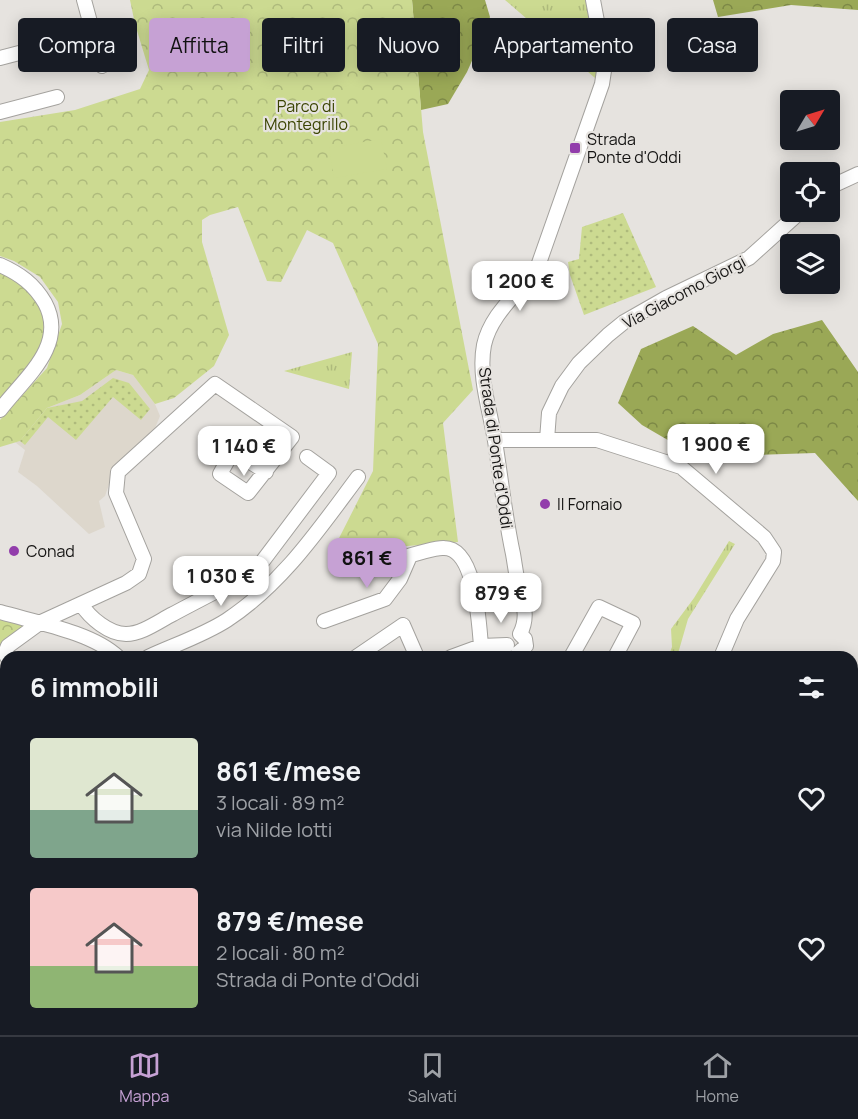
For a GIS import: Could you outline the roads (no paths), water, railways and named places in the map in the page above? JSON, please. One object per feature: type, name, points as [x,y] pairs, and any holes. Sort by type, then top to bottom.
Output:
[{"type":"street","points":[[84,0],[89,18]]},
{"type":"street","name":"Strada di Ponte d'Oddi","points":[[513,651],[507,641],[512,635],[520,634],[525,624],[526,611],[511,543],[484,383],[484,345],[490,328],[504,306],[526,283],[538,266],[602,84],[605,64],[594,0]]},
{"type":"street","points":[[0,58],[18,53]]},
{"type":"street","points":[[0,112],[57,97]]},
{"type":"street","points":[[840,182],[858,174]]},
{"type":"street","name":"Via Giacomo Giorgi","points":[[547,440],[549,413],[562,386],[579,363],[608,335],[624,322],[666,298],[749,258],[789,222]]},
{"type":"street","points":[[0,265],[23,276],[34,286],[50,312],[52,328],[50,344],[38,365],[0,410]]},
{"type":"street","points":[[6,651],[8,646],[40,622],[126,583],[139,574],[144,560],[116,493],[118,472],[214,384],[292,437],[266,472]]},
{"type":"street","points":[[495,440],[597,440],[681,467],[764,537],[774,552],[773,561],[737,619],[724,651]]},
{"type":"street","points":[[81,604],[86,612],[100,624],[119,633],[128,634],[147,628],[251,573],[259,566],[329,473],[307,458]]},
{"type":"street","points":[[161,651],[226,621],[269,588],[297,558],[358,477]]},
{"type":"street","points":[[386,563],[445,548],[460,556],[471,578],[481,646]]},
{"type":"street","points":[[324,621],[385,599],[400,579],[410,556]]},
{"type":"street","points":[[574,651],[599,607],[633,623],[618,651]]},
{"type":"street","points":[[0,612],[40,622],[112,651]]},
{"type":"street","points":[[365,651],[403,625],[414,651]]},
{"type":"street","points":[[467,651],[481,646],[508,651]]},
{"type":"place","name":"Strada Ponte d'Oddi","points":[[575,148]]},
{"type":"place","name":"Il Fornaio","points":[[545,504]]},
{"type":"place","name":"Conad","points":[[14,551]]},
{"type":"park label","name":"Parco di Montegrillo","points":[[306,115]]}]
